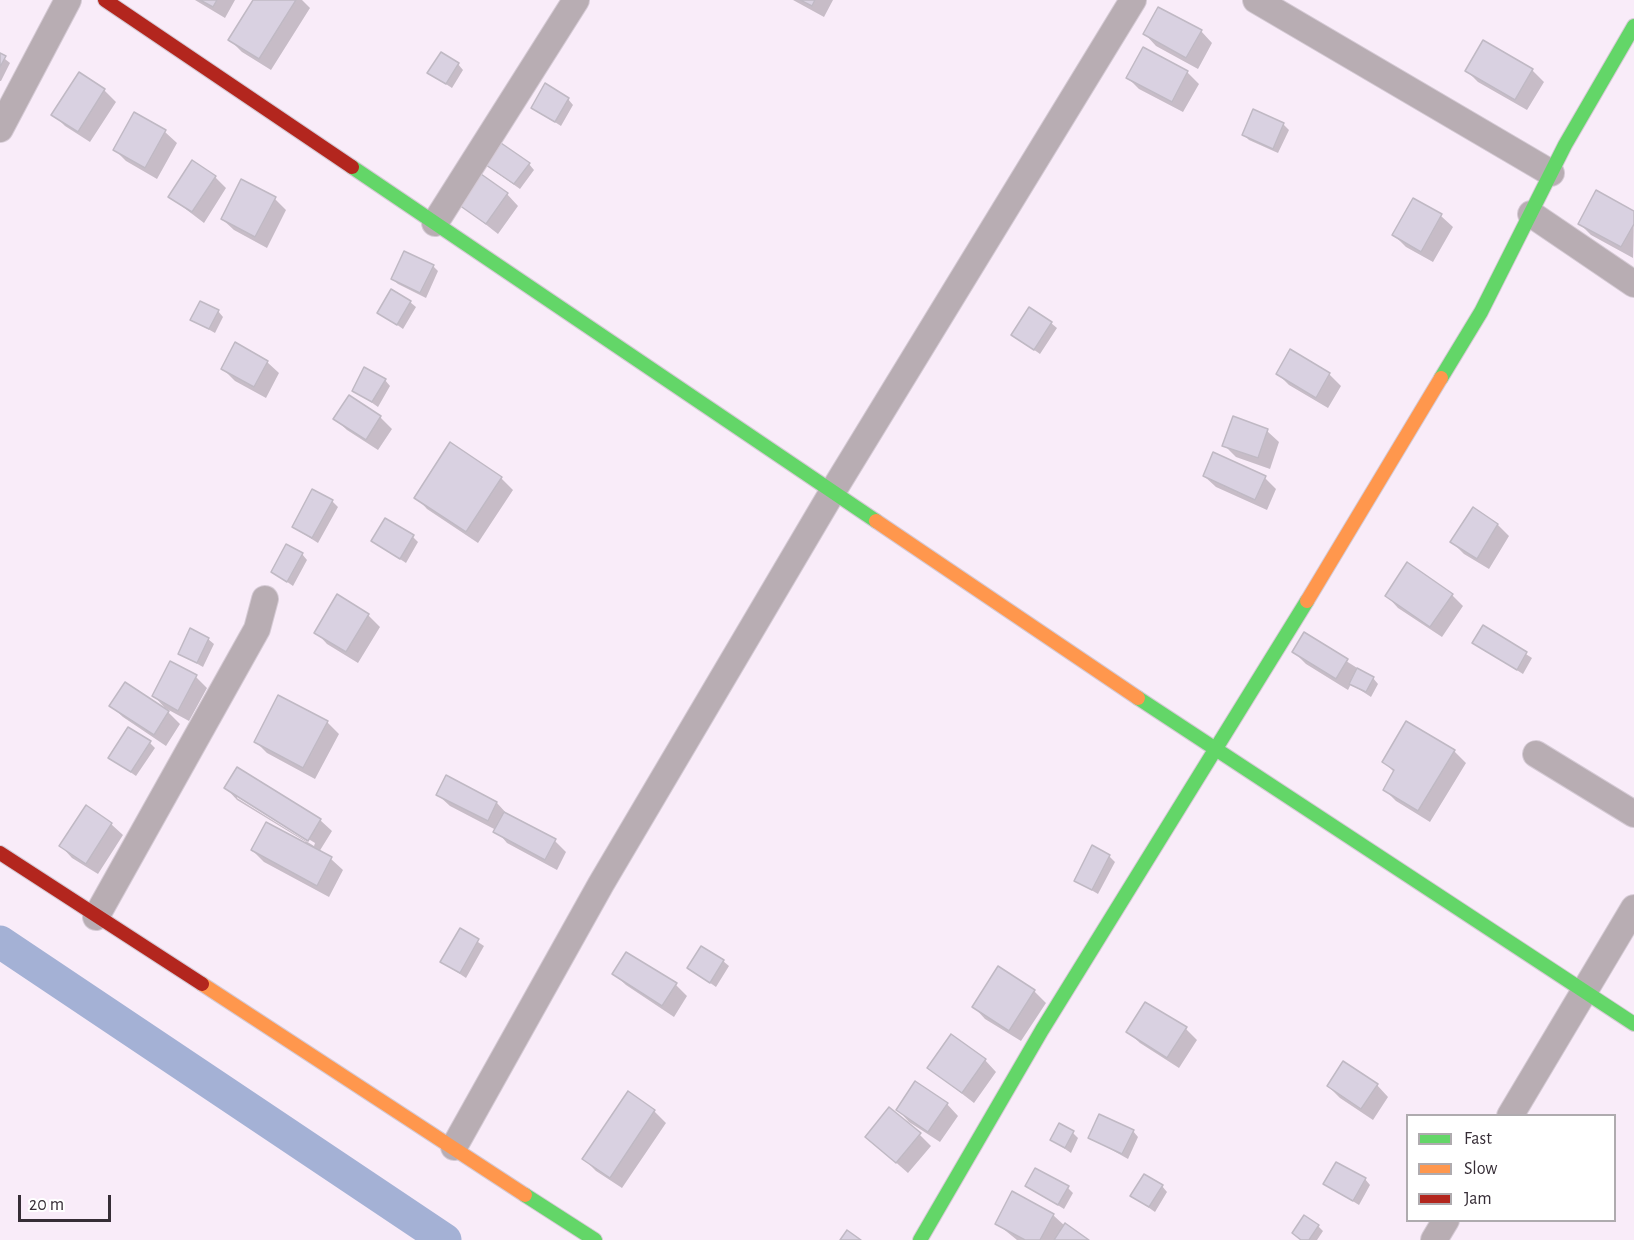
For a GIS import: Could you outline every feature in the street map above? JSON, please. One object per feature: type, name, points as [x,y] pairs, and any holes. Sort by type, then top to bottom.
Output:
[{"type":"street","points":[[0,129],[68,0]]},
{"type":"street","points":[[105,0],[1216,751],[1634,1024]]},
{"type":"street","points":[[435,223],[576,0]]},
{"type":"street","points":[[454,1147],[607,874],[833,491],[1133,0]]},
{"type":"street","points":[[1256,0],[1551,173]]},
{"type":"street","points":[[920,1240],[1042,1030],[1216,751],[1481,312],[1551,173],[1634,27]]},
{"type":"street","points":[[1531,214],[1634,284]]},
{"type":"street","points":[[96,917],[257,629],[266,599]]},
{"type":"street","points":[[1536,754],[1634,814]]},
{"type":"street","points":[[0,853],[595,1240]]},
{"type":"street","points":[[1511,1114],[1634,908]]},
{"type":"street","points":[[1434,1240],[1445,1222]]},
{"type":"building","points":[[200,0],[217,0],[213,7]]},
{"type":"building","points":[[253,0],[296,0],[259,59],[228,40]]},
{"type":"building","points":[[800,0],[815,0],[812,6]]},
{"type":"building","points":[[1158,7],[1202,30],[1186,58],[1143,34]]},
{"type":"building","points":[[1483,40],[1533,69],[1515,100],[1465,71]]},
{"type":"building","points":[[1143,47],[1188,71],[1172,102],[1126,78]]},
{"type":"building","points":[[441,52],[459,63],[446,84],[427,73]]},
{"type":"building","points":[[0,53],[6,56],[0,67]]},
{"type":"building","points":[[79,72],[105,89],[78,132],[51,115]]},
{"type":"building","points":[[545,83],[569,98],[555,122],[531,108]]},
{"type":"building","points":[[1253,109],[1284,123],[1273,149],[1242,135]]},
{"type":"building","points":[[134,112],[166,130],[145,168],[113,150]]},
{"type":"building","points":[[501,143],[530,163],[514,184],[486,165]]},
{"type":"building","points":[[192,160],[216,176],[192,212],[168,197]]},
{"type":"building","points":[[481,174],[508,193],[486,224],[459,205]]},
{"type":"building","points":[[241,179],[276,197],[255,237],[221,219]]},
{"type":"building","points":[[1596,190],[1634,211],[1634,224],[1621,247],[1578,224]]},
{"type":"building","points":[[1413,198],[1442,214],[1421,252],[1392,235]]},
{"type":"building","points":[[404,251],[434,265],[420,293],[391,279]]},
{"type":"building","points":[[391,289],[411,301],[397,325],[377,313]]},
{"type":"building","points":[[200,301],[219,310],[209,329],[190,320]]},
{"type":"building","points":[[1029,307],[1052,322],[1034,350],[1011,335]]},
{"type":"building","points":[[235,342],[268,361],[254,387],[221,369]]},
{"type":"building","points":[[1290,349],[1330,373],[1316,398],[1276,374]]},
{"type":"building","points":[[364,367],[386,379],[372,402],[352,391]]},
{"type":"building","points":[[349,395],[381,416],[366,440],[333,419]]},
{"type":"building","points":[[1233,416],[1268,429],[1258,458],[1222,446]]},
{"type":"building","points":[[450,442],[502,477],[466,532],[414,498]]},
{"type":"building","points":[[1213,452],[1266,476],[1255,500],[1203,476]]},
{"type":"building","points":[[312,489],[333,500],[312,538],[292,527]]},
{"type":"building","points":[[1473,507],[1498,524],[1477,559],[1450,542]]},
{"type":"building","points":[[385,518],[414,535],[400,559],[371,541]]},
{"type":"building","points":[[286,544],[303,553],[287,582],[271,572]]},
{"type":"building","points":[[1407,562],[1453,594],[1430,627],[1385,596]]},
{"type":"building","points":[[337,594],[369,614],[346,652],[314,633]]},
{"type":"building","points":[[1483,625],[1527,652],[1517,670],[1472,643]]},
{"type":"building","points":[[190,628],[209,638],[197,663],[178,654]]},
{"type":"building","points":[[1304,632],[1348,659],[1336,679],[1292,652]]},
{"type":"building","points":[[170,661],[197,675],[178,711],[152,696]]},
{"type":"building","points":[[1357,668],[1374,677],[1366,692],[1349,684]]},
{"type":"building","points":[[125,682],[169,711],[154,735],[109,706]]},
{"type":"building","points":[[278,695],[328,721],[303,768],[254,742]]},
{"type":"building","points":[[1406,721],[1455,750],[1418,811],[1383,790],[1394,770],[1382,762]]},
{"type":"building","points":[[128,727],[151,741],[131,772],[108,758]]},
{"type":"building","points":[[237,767],[321,819],[308,841],[224,788]]},
{"type":"building","points":[[446,775],[497,802],[488,821],[436,795]]},
{"type":"building","points":[[86,805],[112,823],[86,864],[59,846]]},
{"type":"building","points":[[504,812],[556,839],[545,860],[493,832]]},
{"type":"building","points":[[266,822],[332,857],[317,886],[251,850]]},
{"type":"building","points":[[1092,845],[1110,855],[1092,890],[1074,881]]},
{"type":"building","points":[[460,928],[479,939],[460,973],[440,962]]},
{"type":"building","points":[[701,946],[724,960],[710,983],[687,968]]},
{"type":"building","points":[[626,952],[677,983],[662,1006],[612,974]]},
{"type":"building","points":[[998,966],[1035,990],[1009,1031],[972,1007]]},
{"type":"building","points":[[1145,1002],[1187,1027],[1167,1058],[1126,1032]]},
{"type":"building","points":[[951,1034],[986,1059],[962,1093],[927,1068]]},
{"type":"building","points":[[1343,1061],[1378,1084],[1361,1109],[1327,1086]]},
{"type":"building","points":[[915,1081],[948,1103],[928,1132],[896,1110]]},
{"type":"building","points":[[628,1091],[655,1110],[610,1178],[582,1159]]},
{"type":"building","points":[[889,1107],[921,1133],[896,1163],[865,1137]]},
{"type":"building","points":[[1099,1114],[1134,1130],[1122,1154],[1088,1138]]},
{"type":"building","points":[[1059,1123],[1074,1131],[1065,1148],[1050,1140]]},
{"type":"building","points":[[1336,1162],[1366,1178],[1353,1201],[1323,1184]]},
{"type":"building","points":[[1035,1168],[1069,1186],[1058,1205],[1025,1186]]},
{"type":"building","points":[[1144,1174],[1163,1185],[1149,1207],[1130,1196]]},
{"type":"building","points":[[1012,1191],[1054,1214],[1040,1240],[1025,1240],[995,1224]]},
{"type":"building","points":[[1304,1215],[1319,1225],[1309,1240],[1301,1240],[1292,1233]]},
{"type":"building","points":[[1065,1223],[1089,1240],[1054,1240]]},
{"type":"building","points":[[847,1230],[861,1240],[840,1240]]},
{"type":"waterway","points":[[0,942],[445,1240]]},
{"type":"traffic: fast","points":[[1441,378],[1481,312],[1565,145],[1634,26]]},
{"type":"traffic: fast","points":[[352,167],[876,521]]},
{"type":"traffic: fast","points":[[920,1240],[1042,1030],[1307,601]]},
{"type":"traffic: fast","points":[[1138,698],[1634,1024]]},
{"type":"traffic: fast","points":[[525,1195],[595,1240]]},
{"type":"traffic: slow","points":[[1307,601],[1441,378]]},
{"type":"traffic: slow","points":[[876,521],[1138,698]]},
{"type":"traffic: slow","points":[[202,984],[525,1195]]},
{"type":"traffic: jam","points":[[105,0],[352,167]]},
{"type":"traffic: jam","points":[[0,853],[202,984]]}]
